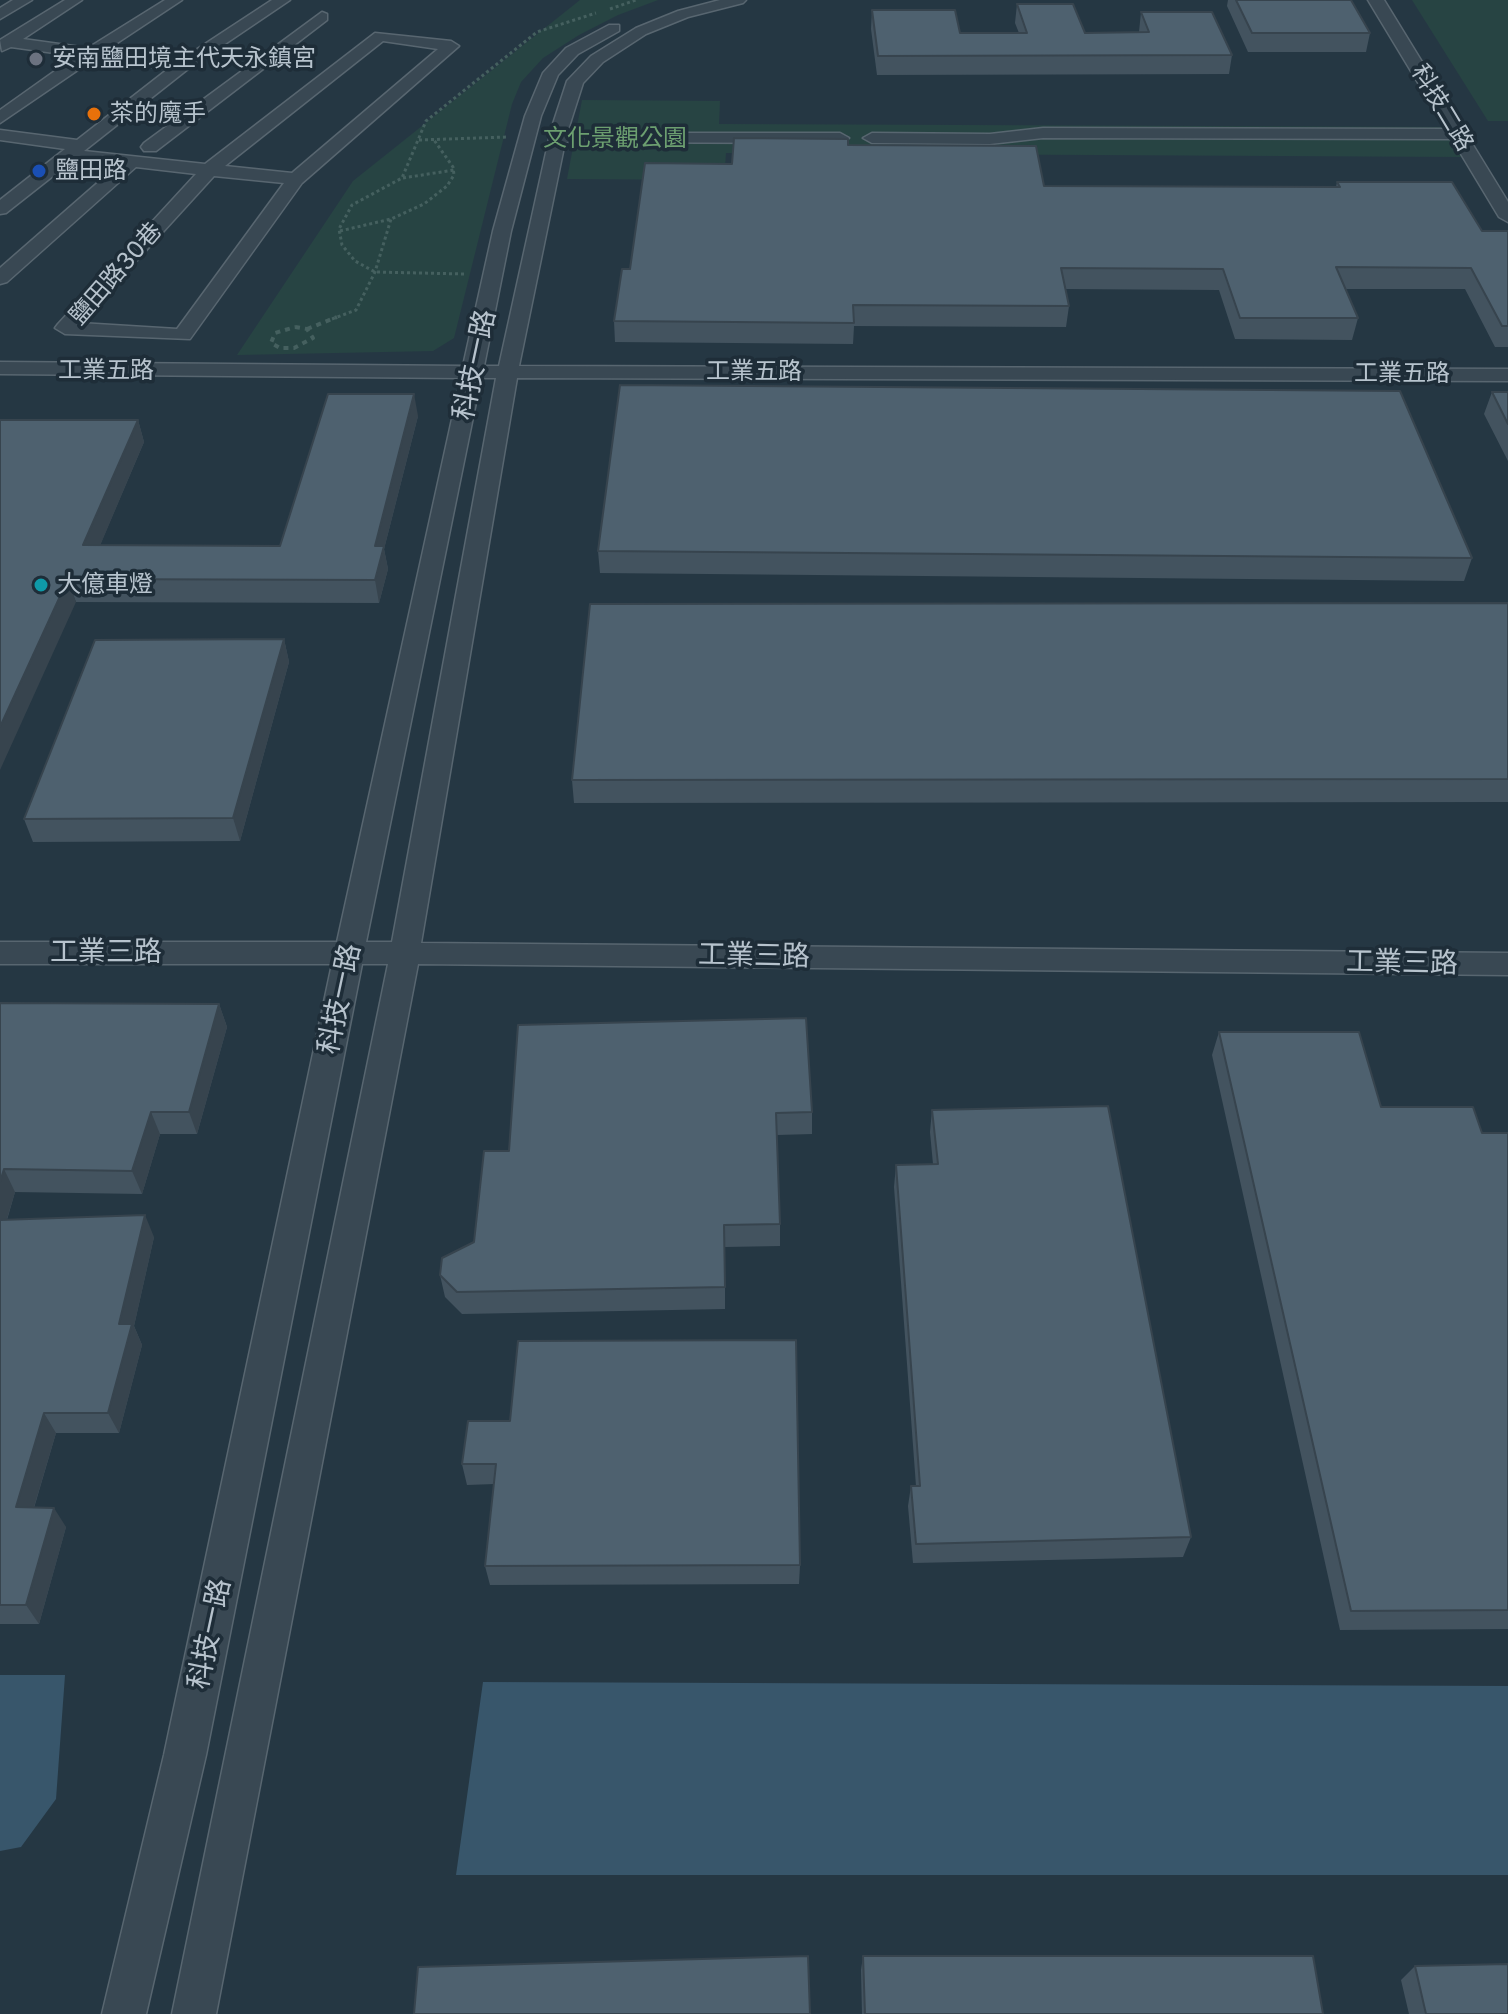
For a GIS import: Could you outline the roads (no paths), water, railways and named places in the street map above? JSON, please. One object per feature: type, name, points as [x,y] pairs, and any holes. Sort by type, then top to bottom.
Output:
[{"type":"street","points":[[0,14],[24,0]]},
{"type":"street","points":[[4,45],[75,0]]},
{"type":"street","points":[[0,118],[91,53],[175,0]]},
{"type":"street","points":[[0,209],[182,66],[282,0]]},
{"type":"street","points":[[632,27],[691,0]]},
{"type":"street","points":[[632,27],[738,0]]},
{"type":"street","name":"科技二路","points":[[1376,0],[1508,217]]},
{"type":"street","points":[[150,147],[322,17]]},
{"type":"street","name":"科技一路","points":[[194,2014],[405,953],[508,371],[575,81],[632,27]]},
{"type":"street","name":"科技一路","points":[[124,2014],[185,1755],[349,954],[502,231],[533,116],[551,73],[572,51],[632,27]]},
{"type":"street","name":"鹽田路30巷","points":[[380,36],[451,46],[301,174],[183,335],[65,328],[209,170],[380,36]]},
{"type":"street","points":[[4,45],[182,66]]},
{"type":"street","name":"科技二路","points":[[1445,79],[1508,185]]},
{"type":"street","points":[[560,138],[622,121],[620,138]]},
{"type":"street","points":[[560,138],[840,138],[853,132],[872,138],[990,139],[1046,146],[1461,139]]},
{"type":"street","points":[[0,135],[79,146],[150,147],[301,174]]},
{"type":"street","points":[[79,146],[131,163],[301,174]]},
{"type":"street","points":[[0,278],[131,163]]},
{"type":"street","name":"工業五路","points":[[0,368],[1508,375]]},
{"type":"street","name":"工業三路","points":[[0,953],[405,953],[1508,964]]},
{"type":"water","points":[[0,1675],[65,1675],[56,1799],[21,1847],[0,1851]]},
{"type":"water","points":[[483,1682],[1508,1686],[1508,1875],[456,1875]]},
{"type":"place","name":"安南鹽田境主代天永鎮宮","points":[[36,59]]},
{"type":"place","name":"茶的魔手","points":[[94,114]]},
{"type":"place","name":"鹽田路","points":[[39,171]]},
{"type":"place","name":"大億車燈","points":[[41,585]]},
{"type":"park label","name":"文化景觀公園","points":[[615,139]]}]
